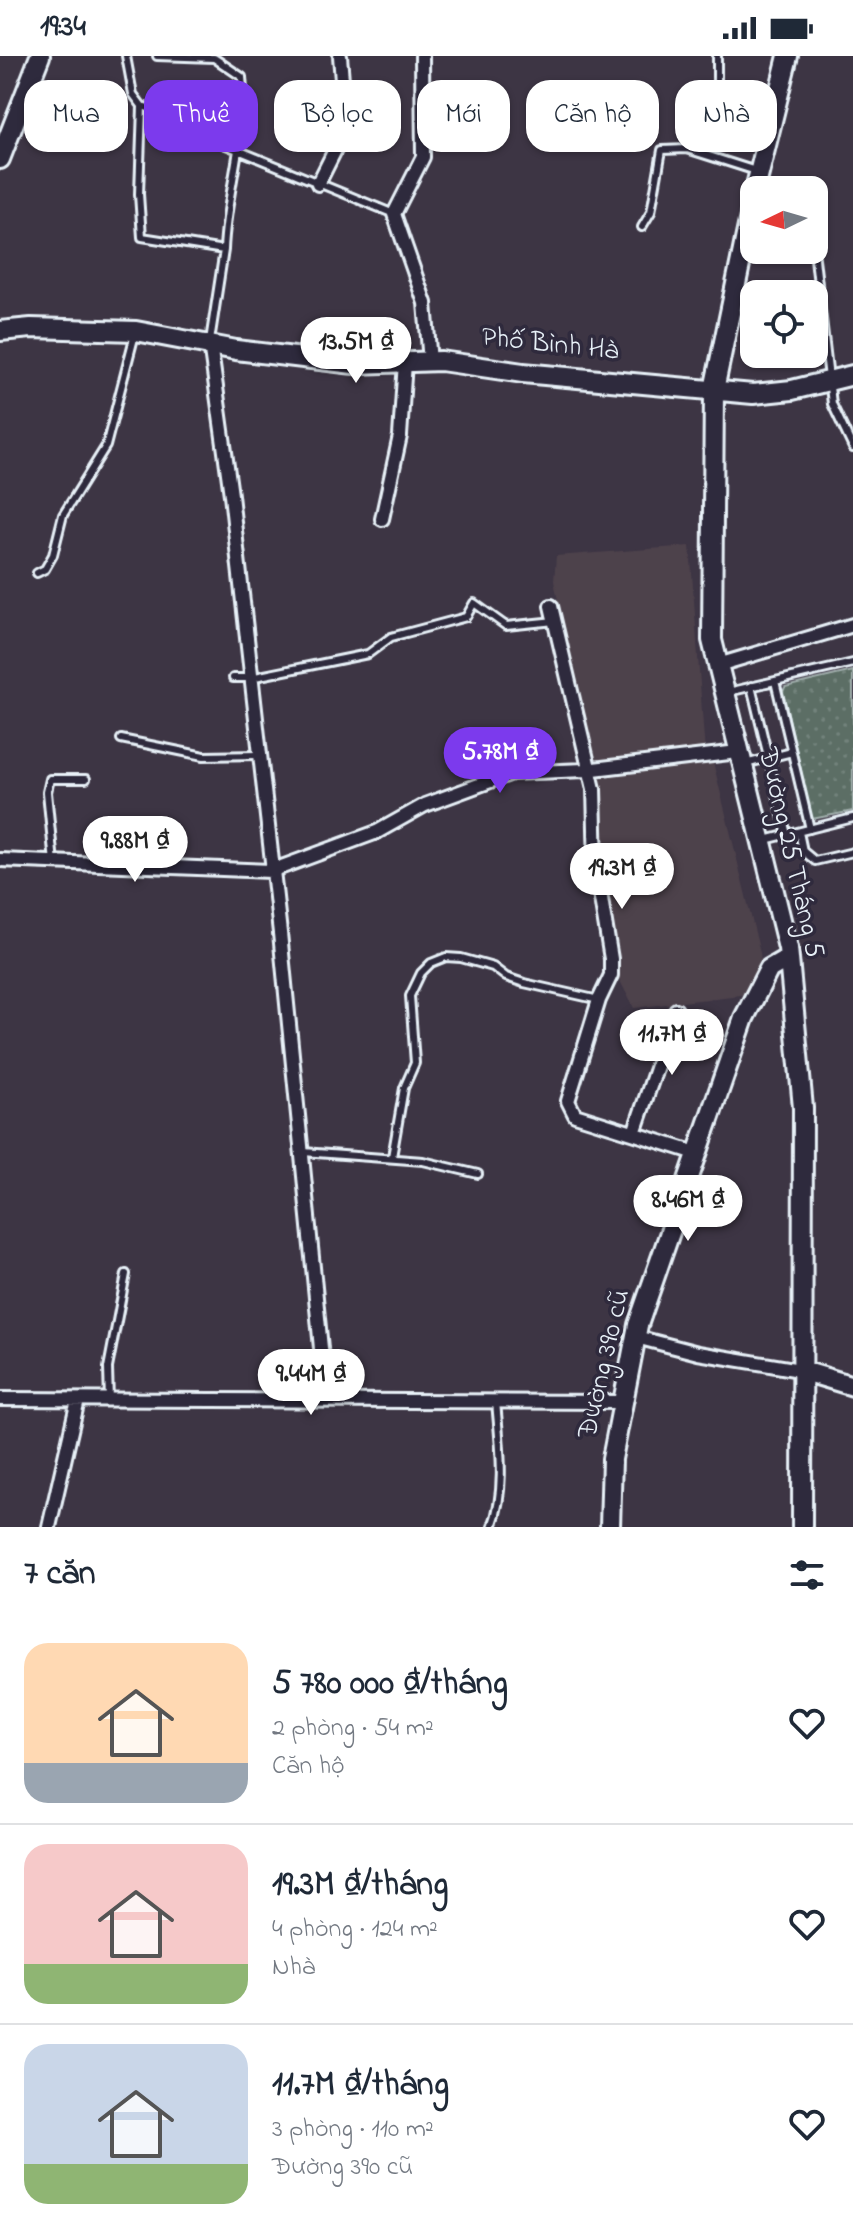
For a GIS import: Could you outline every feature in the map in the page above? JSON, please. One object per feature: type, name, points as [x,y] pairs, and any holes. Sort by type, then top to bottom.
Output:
[{"type":"main road","points":[[0,159],[40,56]]},
{"type":"main road","points":[[758,176],[788,56]]},
{"type":"main road","name":"Đường 25 Tháng 5","points":[[742,264],[714,390],[712,640],[739,758],[787,938],[803,1108],[802,1527]]},
{"type":"main road","name":"Phố Bình Hà","points":[[0,331],[31,328],[136,331],[354,364],[430,362],[773,394],[853,375]]},
{"type":"main road","name":"Đường 390 cũ","points":[[610,1527],[612,1459],[636,1337],[696,1153],[759,985],[769,969],[788,958]]},
{"type":"main road","points":[[800,1370],[853,1386]]},
{"type":"street","points":[[318,184],[346,128],[340,56]]},
{"type":"street","points":[[422,56],[423,157],[394,214],[425,303],[430,362]]},
{"type":"street","points":[[210,344],[231,495],[303,1152],[326,1399]]},
{"type":"street","points":[[382,519],[400,436],[405,362]]},
{"type":"street","points":[[551,606],[591,770],[596,868],[611,959],[611,975],[599,1000],[568,1101],[575,1115],[696,1153]]},
{"type":"street","points":[[718,665],[853,625]]},
{"type":"street","points":[[0,860],[271,871],[377,832],[425,805],[512,773],[739,758]]},
{"type":"street","points":[[634,1133],[676,1010]]},
{"type":"street","points":[[636,1337],[698,1353],[800,1370]]},
{"type":"street","points":[[0,1399],[622,1402]]},
{"type":"street","points":[[49,1527],[78,1400]]},
{"type":"lane","points":[[126,56],[133,94],[142,106],[139,194],[142,237],[224,250]]},
{"type":"lane","points":[[157,56],[214,58],[242,80]]},
{"type":"lane","points":[[717,56],[717,80]]},
{"type":"lane","points":[[642,227],[651,212],[662,150],[675,151]]},
{"type":"lane","points":[[210,344],[235,152]]},
{"type":"lane","points":[[247,152],[394,214]]},
{"type":"lane","points":[[697,152],[747,176]]},
{"type":"lane","points":[[816,264],[836,417],[853,448]]},
{"type":"lane","points":[[37,573],[45,569],[53,555],[63,515],[106,446],[136,331]]},
{"type":"lane","points":[[233,678],[250,678],[368,654],[391,637],[466,617],[474,603],[506,626],[555,621]]},
{"type":"lane","points":[[724,693],[853,663]]},
{"type":"lane","points":[[775,681],[810,829]]},
{"type":"lane","points":[[751,686],[787,835]]},
{"type":"lane","points":[[121,739],[204,756],[258,755]]},
{"type":"lane","points":[[739,758],[768,758],[792,752]]},
{"type":"lane","points":[[54,863],[47,792],[50,779],[86,779]]},
{"type":"lane","points":[[761,841],[853,818]]},
{"type":"lane","points":[[799,832],[803,851],[815,861],[853,852]]},
{"type":"lane","points":[[392,1157],[404,1088],[415,1063],[410,996],[421,973],[431,963],[446,957],[461,958],[493,967],[506,977],[524,983],[599,1000]]},
{"type":"lane","points":[[303,1152],[392,1157],[478,1174]]},
{"type":"lane","points":[[109,1401],[108,1368],[126,1274]]},
{"type":"lane","points":[[492,1527],[498,1513],[500,1456],[496,1401]]},
{"type":"shaded area","points":[[690,546],[705,754],[592,761],[554,581],[556,556]]},
{"type":"shaded area","points":[[713,762],[760,953],[764,992],[634,1008],[616,973],[600,845],[598,778]]},
{"type":"green space","points":[[853,671],[853,811],[812,819],[783,692],[785,687]]}]
